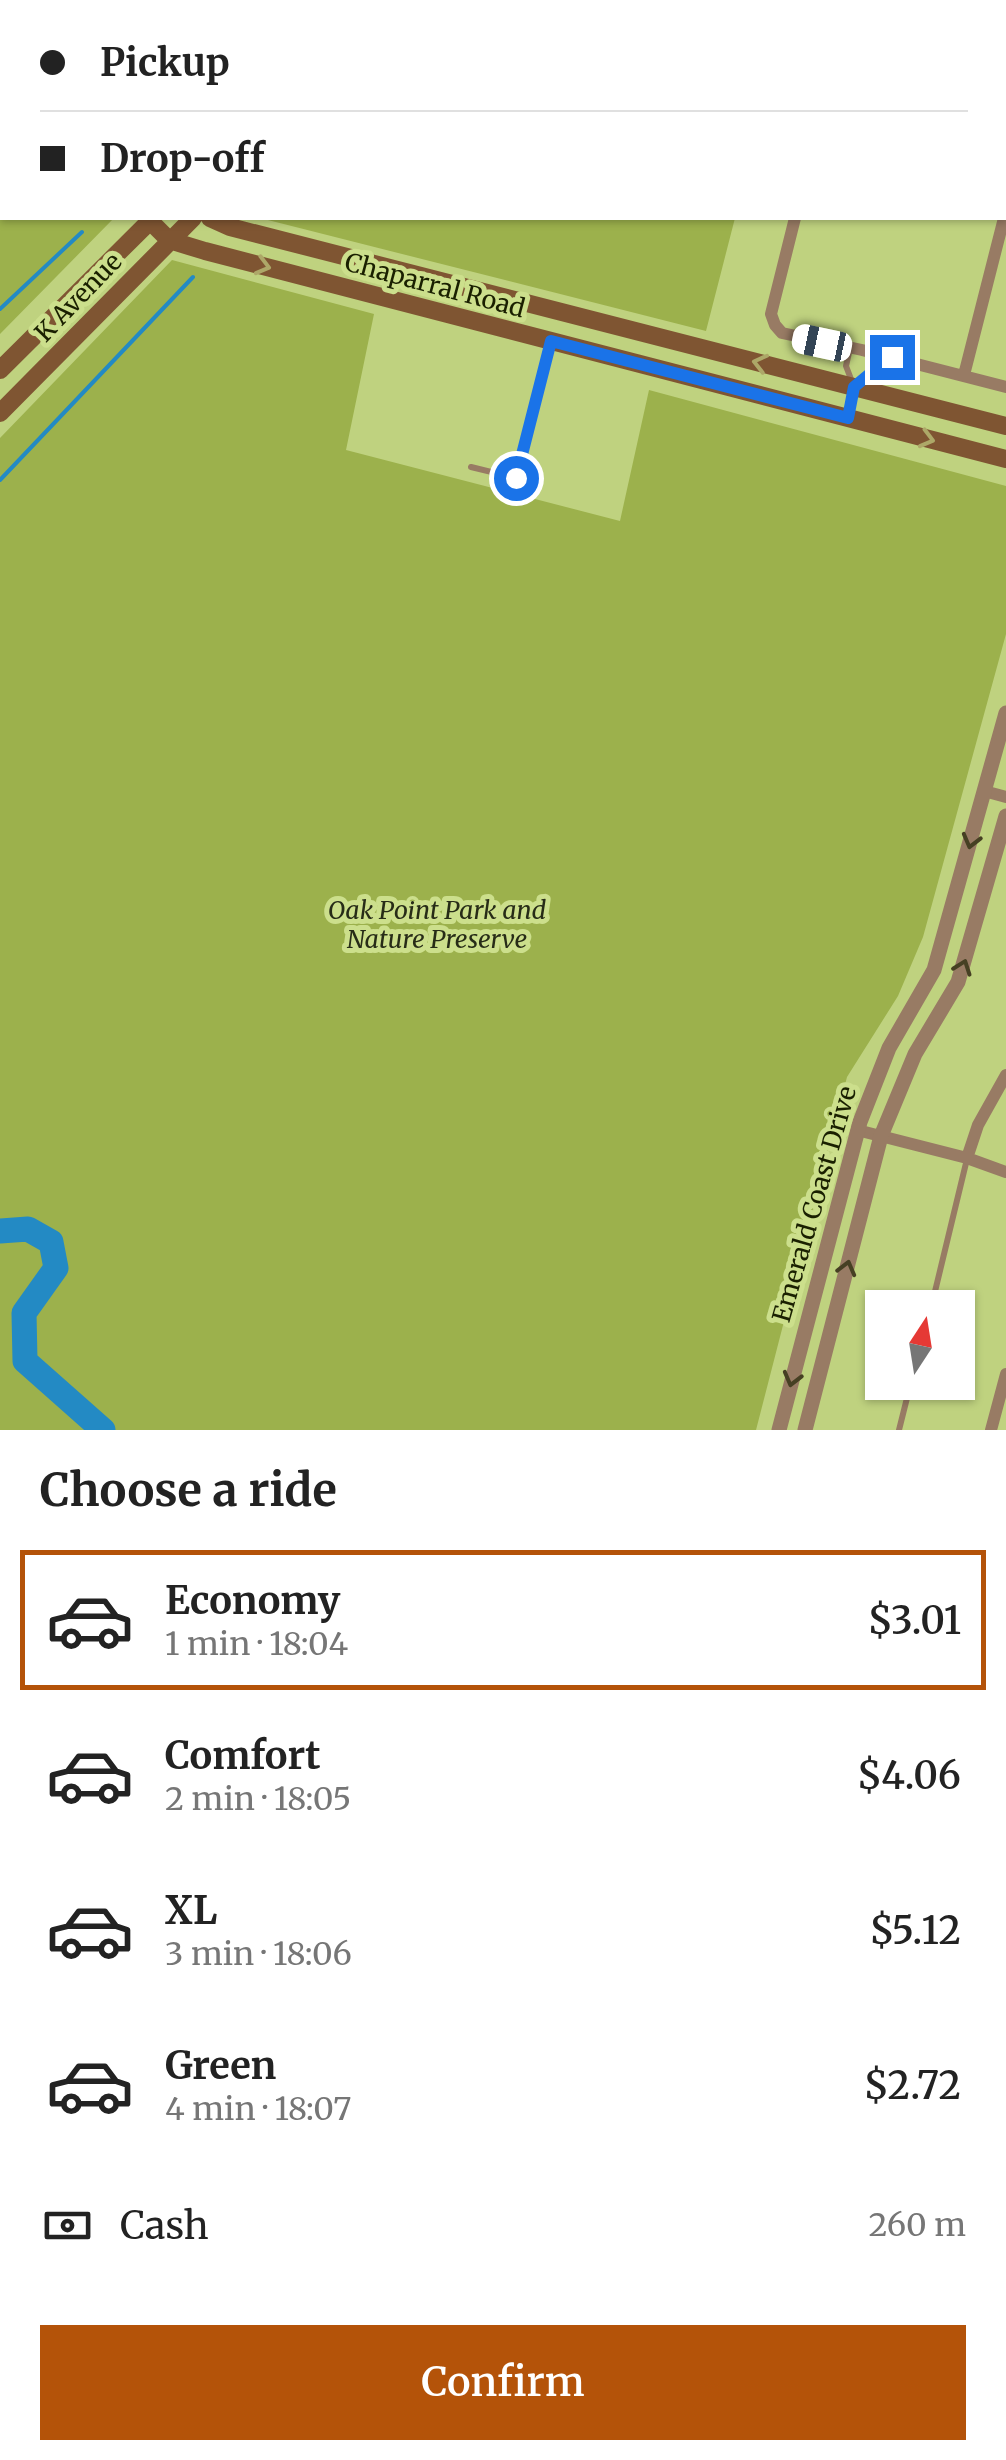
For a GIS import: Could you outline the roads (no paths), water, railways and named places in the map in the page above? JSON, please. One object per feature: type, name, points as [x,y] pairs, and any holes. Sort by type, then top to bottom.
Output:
[{"type":"main road","name":"K Avenue","points":[[0,370],[151,220]]},
{"type":"main road","points":[[153,220],[169,240]]},
{"type":"main road","name":"K Avenue","points":[[0,414],[191,220]]},
{"type":"main road","name":"Chaparral Road","points":[[215,220],[1006,426]]},
{"type":"main road","name":"Chaparral Road","points":[[169,240],[1006,459]]},
{"type":"main road","points":[[551,341],[560,311]]},
{"type":"main road","points":[[848,418],[854,387]]},
{"type":"street","points":[[794,220],[771,314],[782,333],[1006,387]]},
{"type":"street","points":[[964,375],[1003,220]]},
{"type":"street","name":"Emerald Coast Drive","points":[[778,1430],[858,1130],[878,1070],[934,970],[1006,713]]},
{"type":"street","points":[[984,791],[1006,797]]},
{"type":"street","name":"Emerald Coast Drive","points":[[805,1430],[882,1136],[915,1054],[958,982],[1006,816]]},
{"type":"street","points":[[967,1158],[978,1124],[1006,1075]]},
{"type":"street","points":[[858,1130],[1006,1172]]},
{"type":"street","points":[[991,1430],[1006,1374]]},
{"type":"lane","points":[[470,468],[516,478],[551,341]]},
{"type":"lane","points":[[850,347],[846,366],[854,387],[872,372],[876,353]]},
{"type":"lane","points":[[935,1290],[967,1158]]},
{"type":"lane","points":[[899,1430],[907,1400]]},
{"type":"waterway","points":[[0,309],[82,232]]},
{"type":"waterway","points":[[0,480],[193,277]]},
{"type":"waterway","points":[[0,1231],[28,1229],[51,1242],[56,1268],[24,1313],[25,1361],[103,1430]]},
{"type":"park label","name":"Oak Point Park and Nature Preserve","points":[[437,924]]}]
